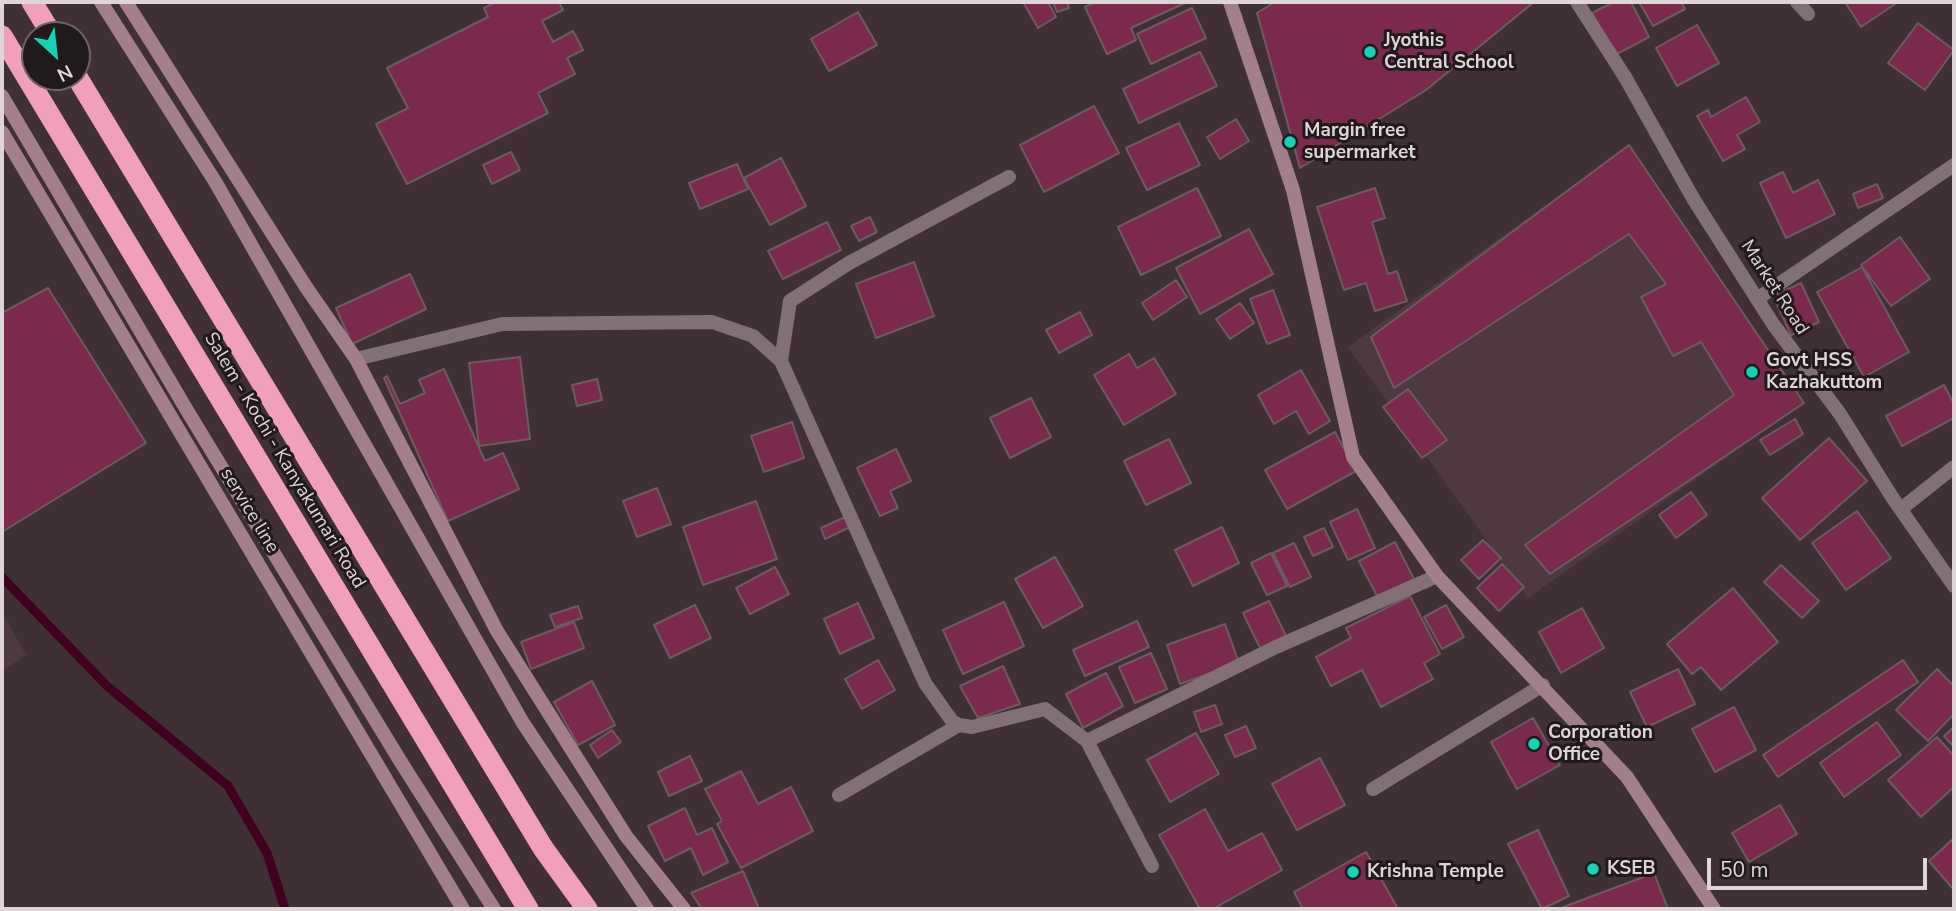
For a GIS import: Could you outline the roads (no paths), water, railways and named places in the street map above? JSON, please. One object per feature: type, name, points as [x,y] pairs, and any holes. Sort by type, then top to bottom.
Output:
[{"type":"highway","points":[[32,2],[44,21]]},
{"type":"highway","name":"Salem - Kochi - Kanyakumari Road","points":[[2,36],[528,909]]},
{"type":"highway","name":"Salem - Kochi - Kanyakumari Road","points":[[85,91],[543,848],[587,909]]},
{"type":"main road","points":[[101,2],[216,183],[523,723],[647,909]]},
{"type":"main road","points":[[126,2],[306,288],[356,359],[497,631],[626,836],[684,909]]},
{"type":"main road","points":[[1232,2],[1293,190],[1353,457],[1437,576],[1543,685],[1627,777],[1714,909]]},
{"type":"main road","points":[[2,96],[188,412],[398,759],[494,909]]},
{"type":"main road","name":"service line","points":[[2,132],[463,909]]},
{"type":"street","name":"Market Road","points":[[1577,2],[1625,77],[1694,200],[1757,299],[1840,414],[1954,586]]},
{"type":"street","points":[[1797,2],[1808,14]]},
{"type":"street","points":[[1757,299],[1954,165]]},
{"type":"street","points":[[781,361],[790,301],[849,263],[1009,177]]},
{"type":"street","points":[[356,359],[502,324],[712,322],[753,336],[781,361],[925,682],[952,721],[972,727],[1045,709],[1087,741],[1152,866]]},
{"type":"street","points":[[1901,509],[1954,467]]},
{"type":"street","points":[[1087,741],[1276,647],[1437,576]]},
{"type":"street","points":[[1373,789],[1543,685]]},
{"type":"street","points":[[839,795],[959,725]]},
{"type":"waterway","points":[[2,577],[107,686],[228,786],[267,853],[285,909]]},
{"type":"place","name":"Jyothis Central School","points":[[1370,52]]},
{"type":"place","name":"Margin free supermarket","points":[[1290,142]]},
{"type":"place","name":"Govt HSS Kazhakuttom","points":[[1752,372]]},
{"type":"place","name":"Corporation Office","points":[[1534,744]]},
{"type":"place","name":"KSEB","points":[[1593,869]]},
{"type":"place","name":"Krishna Temple","points":[[1353,872]]}]
